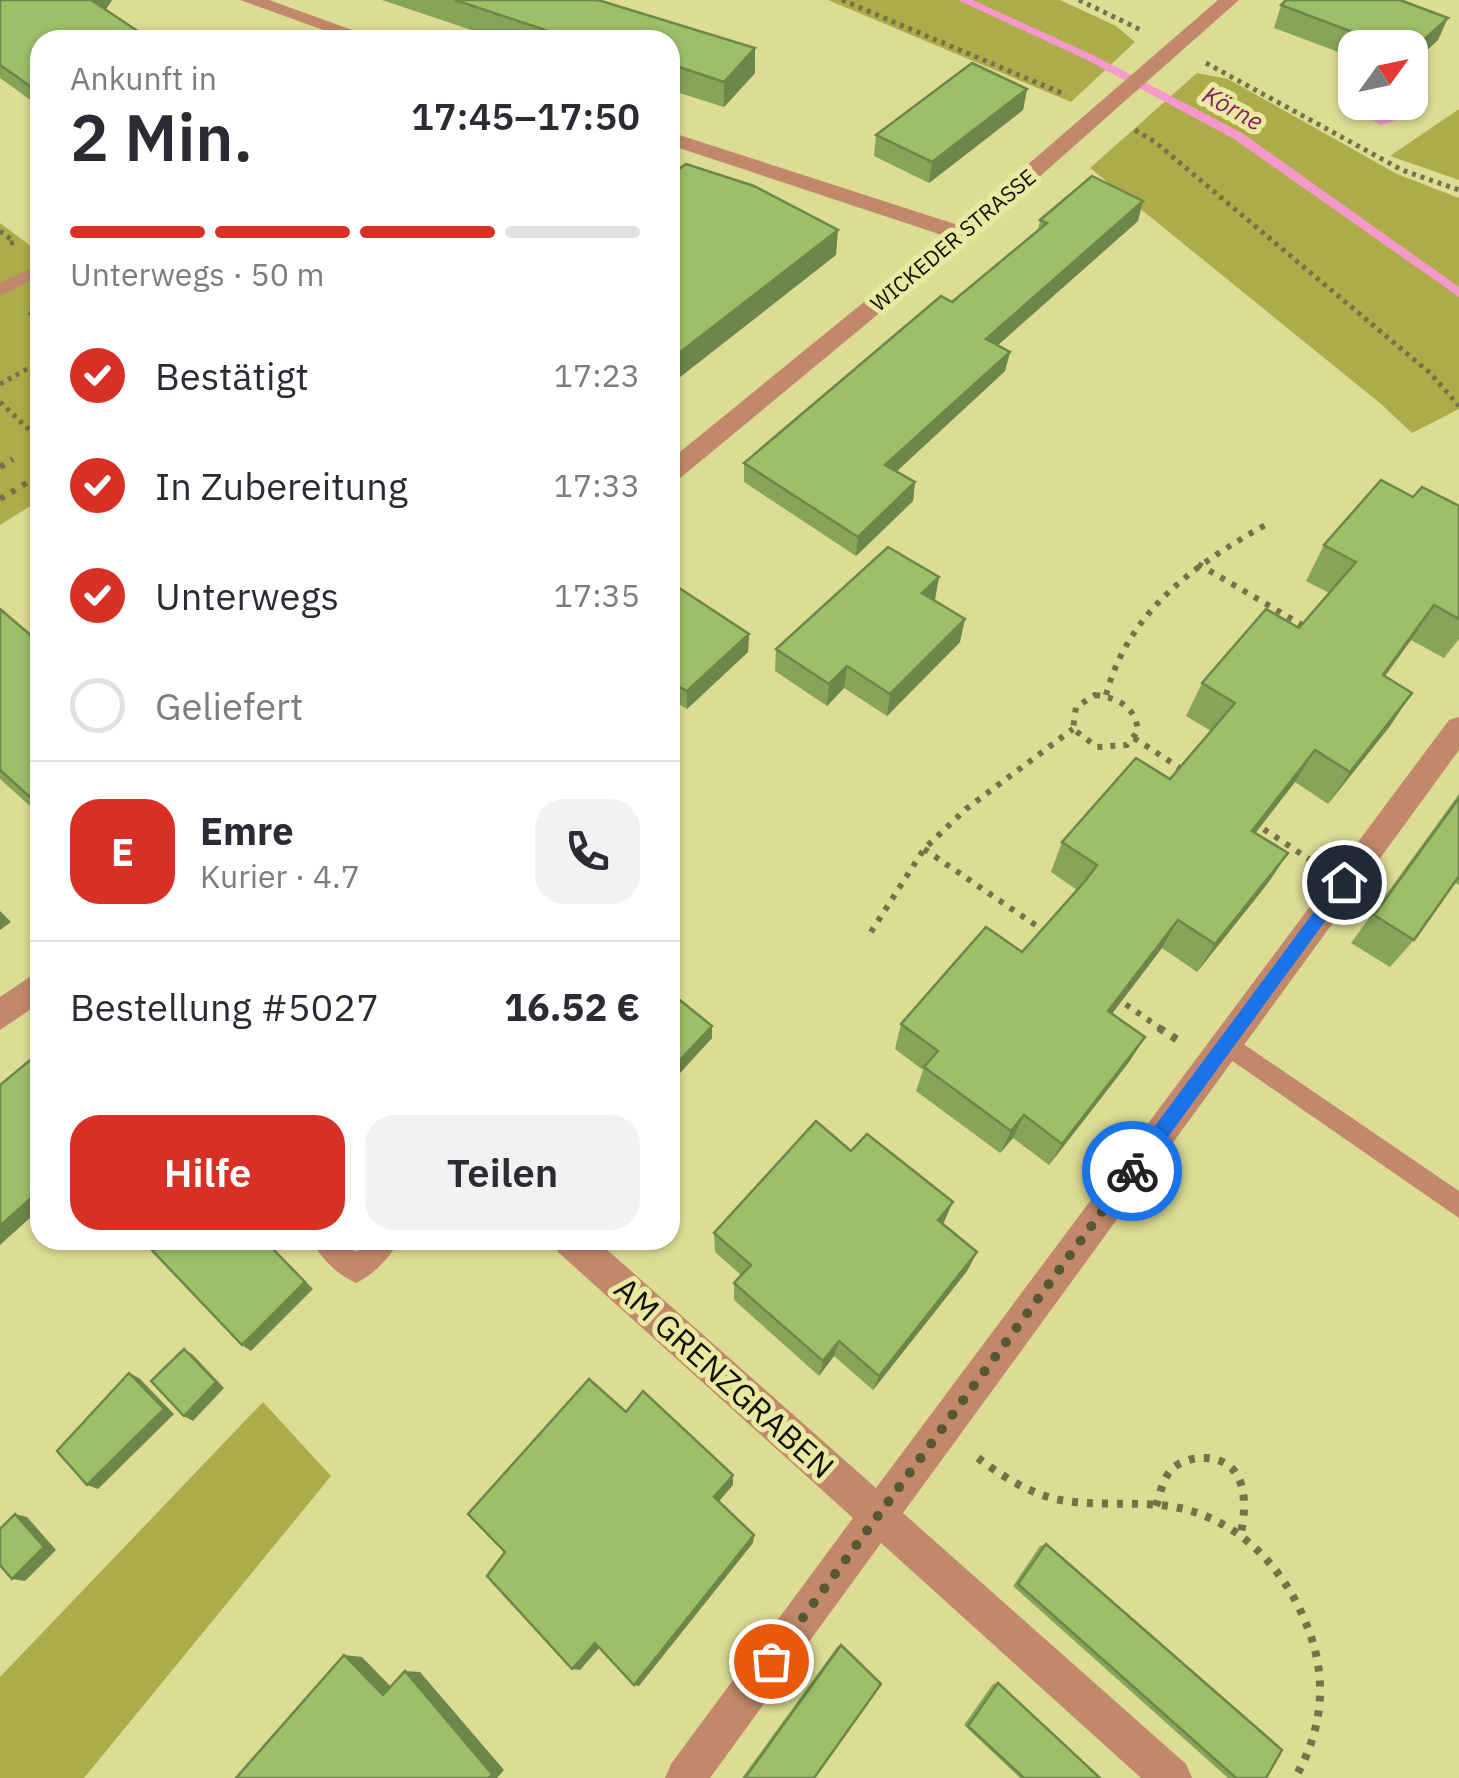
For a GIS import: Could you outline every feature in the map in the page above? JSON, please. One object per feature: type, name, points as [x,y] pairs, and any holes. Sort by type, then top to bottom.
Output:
[{"type":"street","points":[[250,0],[340,30]]},
{"type":"street","name":"WICKEDER STRASSE","points":[[680,465],[961,234],[1229,0]]},
{"type":"street","points":[[680,141],[961,234]]},
{"type":"street","points":[[685,1778],[1459,728]]},
{"type":"street","points":[[0,1016],[30,992]]},
{"type":"street","name":"AM GRENZGRABEN","points":[[581,1250],[1172,1778]]},
{"type":"lane","points":[[0,290],[30,274]]},
{"type":"lane","points":[[1219,1053],[1459,1206]]},
{"type":"lane","points":[[336,1250],[356,1270],[376,1250]]},
{"type":"path","points":[[842,0],[1024,76]]},
{"type":"path","points":[[1079,0],[1172,51],[1222,69],[1402,170],[1459,190]]},
{"type":"path","points":[[1108,109],[1155,142],[1430,374],[1459,406]]},
{"type":"path","points":[[0,231],[14,242],[0,248]]},
{"type":"path","points":[[0,384],[30,368]]},
{"type":"path","points":[[0,402],[30,430]]},
{"type":"path","points":[[0,467],[13,459]]},
{"type":"path","points":[[0,500],[30,482]]},
{"type":"path","points":[[1106,696],[1120,652],[1150,609],[1198,564],[1269,523]]},
{"type":"path","points":[[1198,564],[1325,638]]},
{"type":"path","points":[[1095,695],[1127,704],[1138,721],[1134,738],[1127,745],[1108,749],[1086,743],[1073,729],[1072,711],[1077,703],[1095,695]]},
{"type":"path","points":[[871,932],[924,849],[966,809],[1073,729]]},
{"type":"path","points":[[1134,738],[1200,781]]},
{"type":"path","points":[[1246,818],[1344,882]]},
{"type":"path","points":[[924,849],[1052,936]]},
{"type":"path","points":[[1105,990],[1219,1053]]},
{"type":"path","points":[[941,1430],[987,1465],[1057,1500],[1156,1506],[1211,1516],[1266,1554],[1312,1634],[1319,1668],[1314,1743],[1295,1778]]},
{"type":"path","points":[[1156,1506],[1170,1471],[1193,1457],[1215,1460],[1236,1473],[1244,1492],[1246,1517],[1240,1537]]},
{"type":"shaded area","points":[[828,0],[1060,0],[1116,26],[1135,42],[1071,102]]},
{"type":"shaded area","points":[[1197,73],[1228,79],[1397,174],[1459,198],[1459,409],[1412,433],[1090,168]]},
{"type":"shaded area","points":[[1459,109],[1459,180],[1390,156]]},
{"type":"shaded area","points":[[1371,120],[1397,120],[1381,125]]},
{"type":"shaded area","points":[[0,223],[30,246],[30,506],[0,525]]},
{"type":"shaded area","points":[[263,1402],[331,1476],[84,1778],[0,1778],[0,1677]]},
{"type":"building","points":[[0,0],[91,0],[136,30],[30,30],[30,86],[0,65]]},
{"type":"building","points":[[455,0],[598,0],[755,48],[724,82],[680,67],[680,30],[545,30]]},
{"type":"building","points":[[1286,0],[1400,0],[1448,18],[1428,36],[1428,30],[1347,30],[1281,5]]},
{"type":"building","points":[[972,63],[1027,89],[932,162],[876,135]]},
{"type":"building","points":[[686,164],[754,186],[838,230],[680,352],[680,168]]},
{"type":"building","points":[[1092,176],[1143,201],[986,339],[1010,352],[885,465],[915,482],[858,537],[744,463],[941,296],[952,302],[1047,223],[1040,220]]},
{"type":"building","points":[[1381,480],[1413,497],[1422,487],[1459,506],[1459,619],[1434,605],[1383,675],[1412,693],[1350,772],[1315,750],[1252,831],[1288,853],[1215,944],[1178,920],[1108,1011],[1145,1037],[1062,1144],[1024,1115],[1011,1131],[924,1067],[938,1051],[901,1024],[986,927],[1022,952],[1086,880],[1097,865],[1062,842],[1136,758],[1170,779],[1235,703],[1202,683],[1266,609],[1299,628],[1356,562],[1324,545]]},
{"type":"building","points":[[888,547],[939,577],[922,593],[965,619],[890,694],[847,666],[829,684],[776,649]]},
{"type":"building","points":[[680,589],[749,634],[687,691],[680,687]]},
{"type":"building","points":[[0,609],[30,634],[30,797],[0,770]]},
{"type":"building","points":[[1459,798],[1459,876],[1414,940],[1374,915]]},
{"type":"building","points":[[680,1000],[712,1026],[680,1060]]},
{"type":"building","points":[[30,1060],[30,1199],[0,1226],[0,1085]]},
{"type":"building","points":[[816,1121],[851,1151],[867,1134],[953,1202],[938,1220],[977,1252],[879,1376],[839,1341],[823,1361],[734,1283],[751,1265],[714,1233]]},
{"type":"building","points":[[152,1250],[274,1250],[305,1282],[242,1345]]},
{"type":"building","points":[[184,1349],[216,1382],[184,1416],[151,1381]]},
{"type":"building","points":[[129,1373],[164,1409],[87,1485],[57,1451]]},
{"type":"building","points":[[589,1379],[626,1412],[643,1391],[733,1475],[714,1497],[754,1535],[634,1685],[595,1643],[572,1669],[487,1576],[505,1552],[468,1514]]},
{"type":"building","points":[[15,1514],[44,1547],[12,1579],[0,1565],[0,1529]]},
{"type":"building","points":[[1046,1544],[1282,1750],[1266,1778],[1236,1778],[1018,1584]]},
{"type":"building","points":[[841,1645],[881,1684],[814,1778],[745,1778]]},
{"type":"building","points":[[344,1655],[383,1695],[405,1671],[492,1774],[489,1778],[236,1778]]},
{"type":"building","points":[[998,1683],[1100,1778],[1024,1778],[968,1726]]},
{"type":"waterway","name":"Körne","points":[[964,0],[1091,58],[1238,136],[1459,293]]},
{"type":"way so far","points":[[771,1661],[1132,1171]]},
{"type":"route","points":[[1132,1171],[1344,882]]}]
